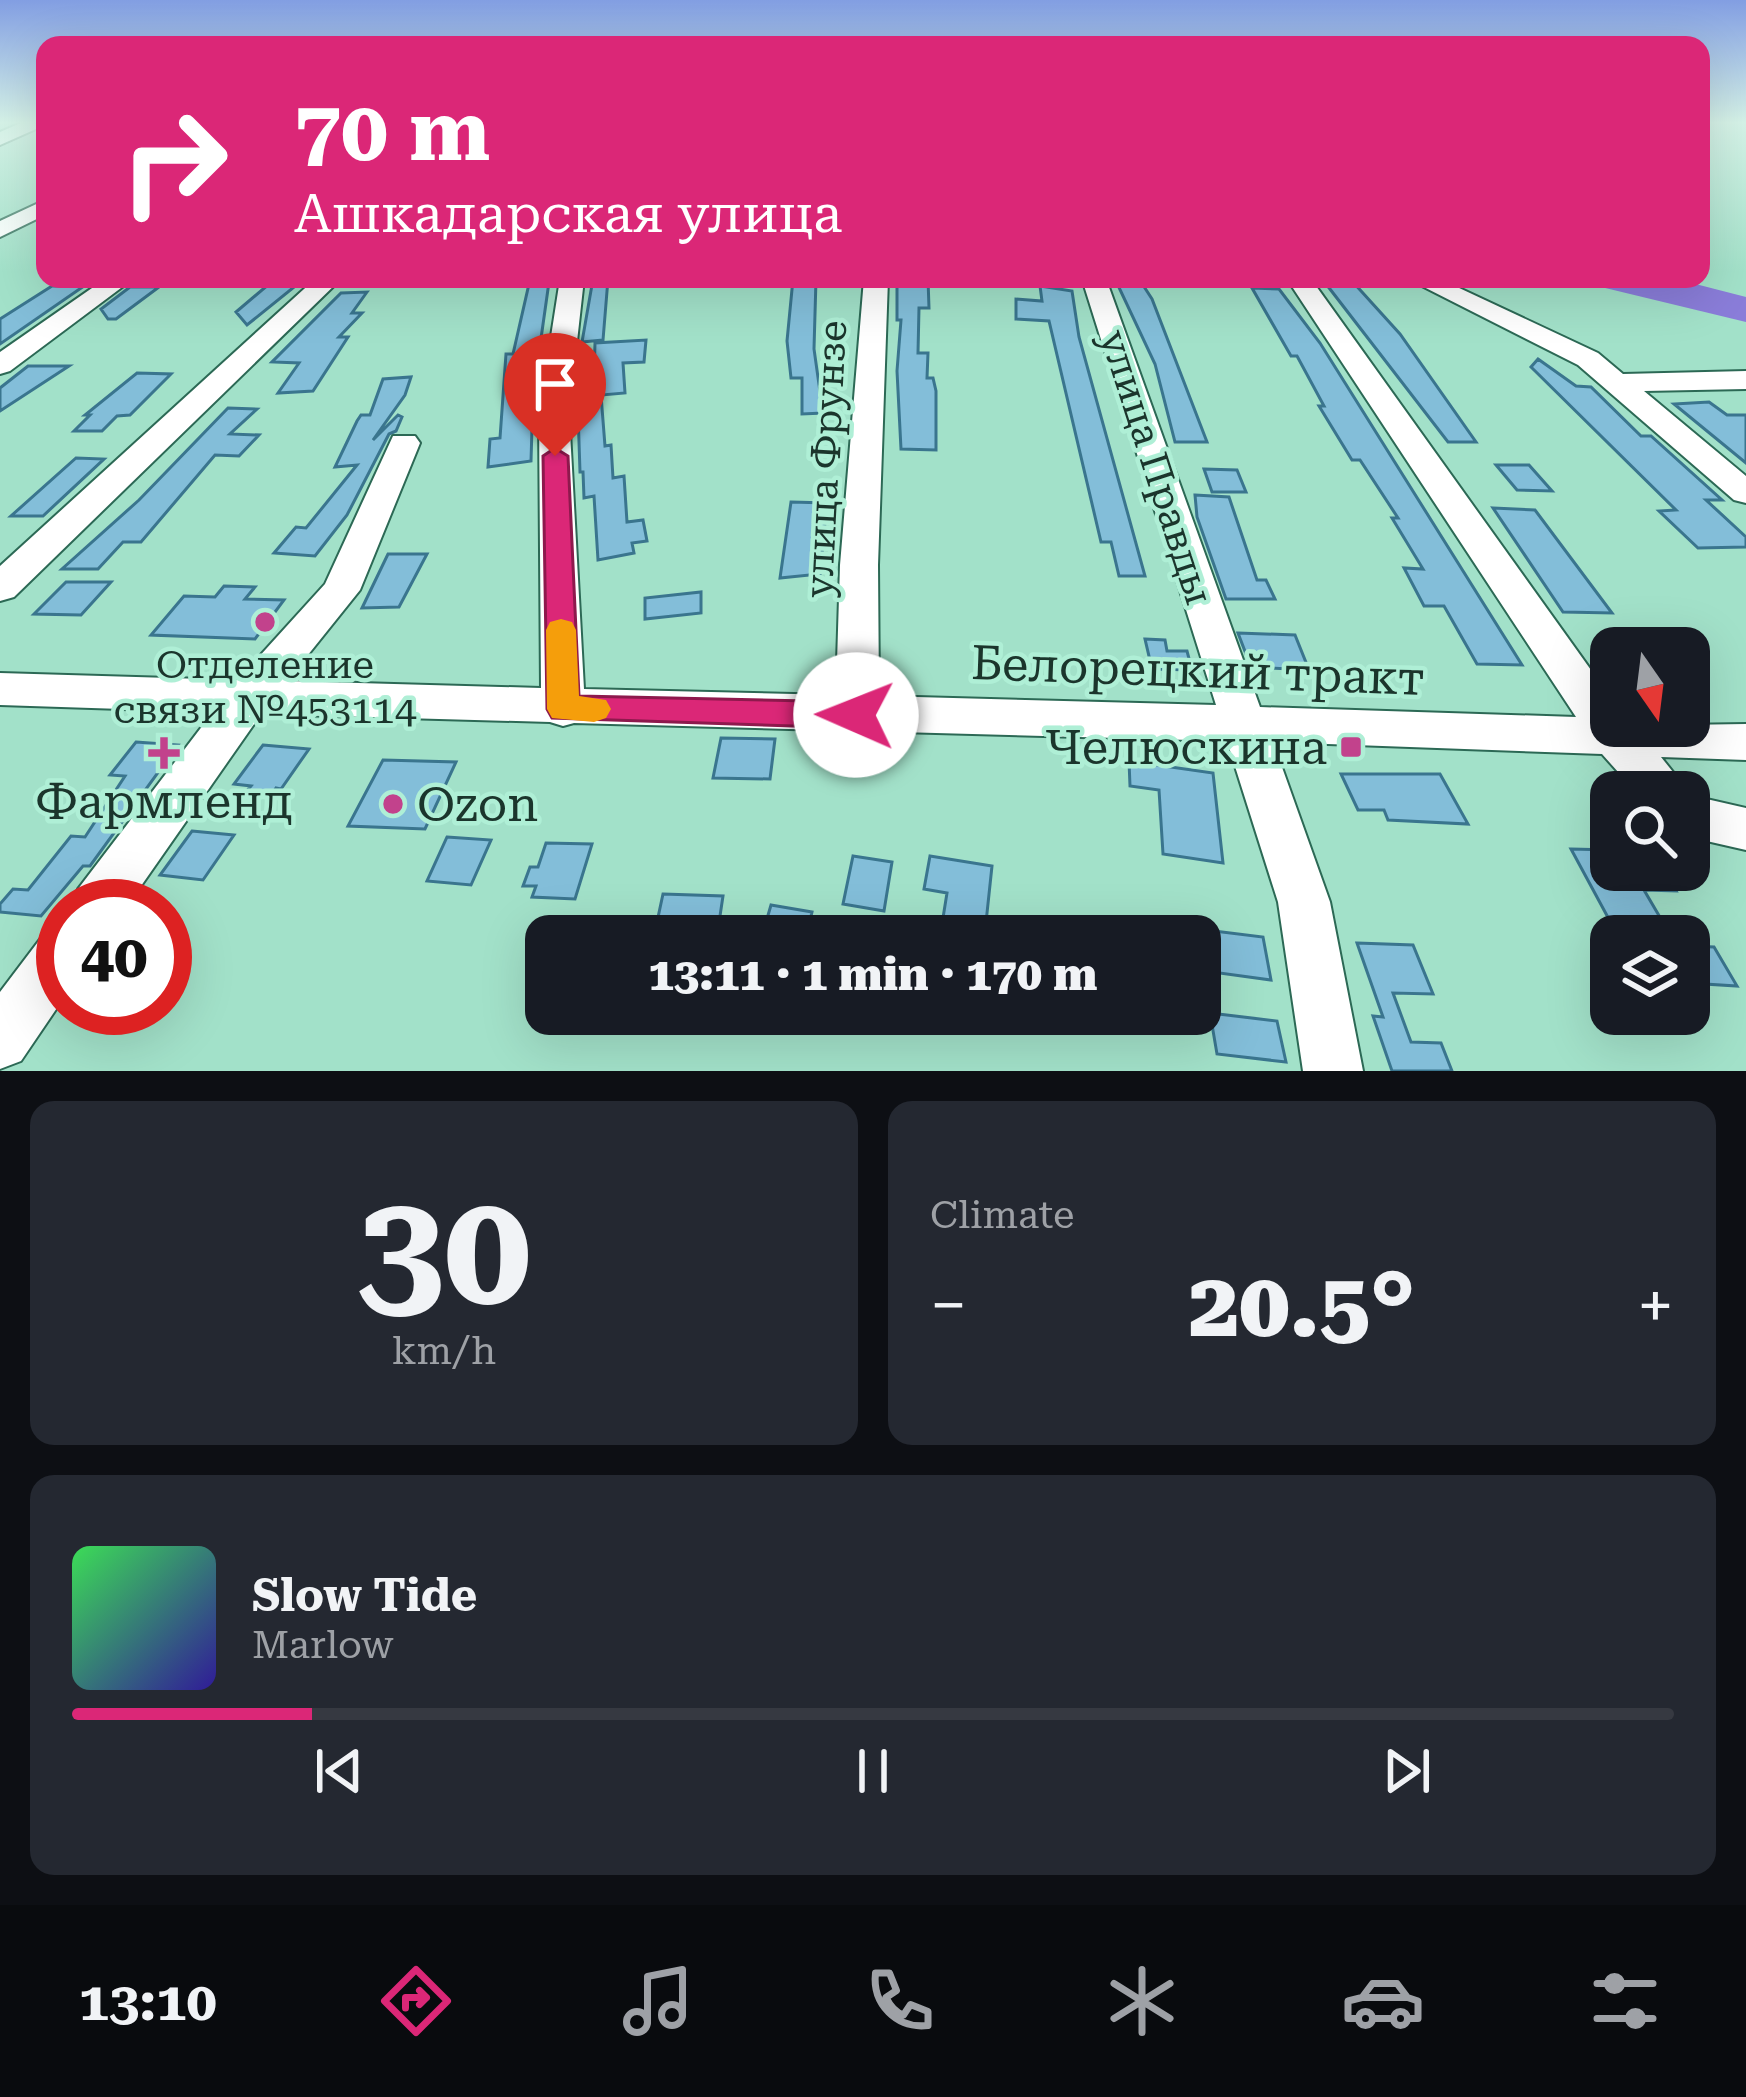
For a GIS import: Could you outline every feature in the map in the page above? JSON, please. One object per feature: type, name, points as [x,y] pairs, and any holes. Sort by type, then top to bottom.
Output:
[{"type":"street","points":[[0,230],[36,211]]},
{"type":"street","points":[[0,365],[109,288]]},
{"type":"street","points":[[0,588],[319,288]]},
{"type":"street","points":[[563,709],[554,413],[571,288]]},
{"type":"street","name":"улица Фрунзе","points":[[856,715],[875,288]]},
{"type":"street","name":"улица Правды","points":[[1097,288],[1304,902],[1333,1071]]},
{"type":"street","points":[[1305,288],[1590,703]]},
{"type":"street","points":[[1439,288],[1588,358],[1746,493]]},
{"type":"street","points":[[1616,383],[1746,380]]},
{"type":"street","points":[[117,879],[248,698],[341,590],[404,443]]},
{"type":"street","name":"Белорецкий тракт","points":[[0,689],[563,709],[1590,735]]},
{"type":"street","name":"Белорецкий тракт","points":[[1710,740],[1746,742]]},
{"type":"street","points":[[1623,747],[1646,771]]},
{"type":"street","points":[[1710,821],[1746,829]]},
{"type":"street","points":[[0,1040],[36,990]]},
{"type":"shaded area","points":[[1605,288],[1710,288],[1746,297],[1746,322]]},
{"type":"building","points":[[49,288],[81,288],[0,344],[0,319]]},
{"type":"building","points":[[129,288],[158,288],[116,319],[108,319],[101,309]]},
{"type":"building","points":[[264,288],[293,288],[247,325],[236,312]]},
{"type":"building","points":[[528,288],[548,288],[533,395],[531,461],[488,467],[490,439],[500,438],[506,354],[513,354]]},
{"type":"building","points":[[591,288],[607,288],[603,340],[582,342]]},
{"type":"building","points":[[792,288],[816,288],[814,349],[823,413],[802,414],[802,378],[791,378],[787,341]]},
{"type":"building","points":[[897,288],[928,288],[929,308],[919,308],[918,353],[928,353],[927,378],[933,378],[936,391],[936,450],[901,449],[897,371],[901,320],[897,320]]},
{"type":"building","points":[[1040,288],[1072,291],[1079,337],[1145,576],[1119,576],[1111,542],[1101,542],[1049,321],[1016,319],[1016,299],[1042,301]]},
{"type":"building","points":[[1119,288],[1145,288],[1152,299],[1207,442],[1175,442],[1155,364]]},
{"type":"building","points":[[1252,288],[1279,289],[1320,343],[1522,665],[1477,664],[1444,606],[1424,606],[1404,568],[1423,569],[1392,518],[1398,518],[1360,460],[1352,460],[1319,406],[1324,406],[1297,356],[1291,356]]},
{"type":"building","points":[[1329,288],[1358,288],[1400,334],[1476,442],[1448,442]]},
{"type":"building","points":[[367,292],[352,313],[362,313],[339,337],[348,337],[313,391],[278,393],[299,363],[272,362],[341,293]]},
{"type":"building","points":[[646,340],[644,362],[623,363],[625,393],[601,395],[613,478],[624,476],[627,522],[643,520],[647,541],[632,543],[634,553],[598,560],[594,496],[584,498],[580,472],[577,382],[594,380],[595,343]]},
{"type":"building","points":[[1538,359],[1576,386],[1591,387],[1641,436],[1651,436],[1722,500],[1706,500],[1746,537],[1746,547],[1698,548],[1659,511],[1676,510],[1531,367]]},
{"type":"building","points":[[28,366],[69,366],[0,411],[0,388]]},
{"type":"building","points":[[137,373],[171,374],[130,415],[117,416],[102,431],[74,431],[90,415],[85,415]]},
{"type":"building","points":[[411,377],[405,395],[373,440],[398,415],[402,417],[396,431],[389,434],[347,515],[315,556],[274,553],[296,527],[306,528],[357,465],[335,467],[361,415],[370,415],[383,379]]},
{"type":"building","points":[[1709,402],[1727,415],[1746,415],[1746,463],[1674,404]]},
{"type":"building","points":[[228,408],[257,409],[230,434],[259,435],[239,456],[215,455],[141,542],[123,542],[98,569],[62,569],[139,500]]},
{"type":"building","points":[[76,458],[104,459],[43,516],[11,516]]},
{"type":"building","points":[[1496,465],[1529,465],[1552,491],[1517,490]]},
{"type":"building","points":[[1204,469],[1237,470],[1246,492],[1212,492]]},
{"type":"building","points":[[1195,495],[1229,497],[1257,580],[1266,580],[1275,599],[1226,599],[1197,517]]},
{"type":"building","points":[[791,502],[827,503],[820,574],[780,578]]},
{"type":"building","points":[[1493,508],[1535,510],[1612,613],[1563,612]]},
{"type":"building","points":[[388,554],[427,554],[399,607],[362,608]]},
{"type":"building","points":[[66,582],[111,582],[81,615],[34,614]]},
{"type":"building","points":[[224,586],[255,587],[245,599],[284,600],[255,639],[151,635],[184,596],[215,597]]},
{"type":"building","points":[[701,592],[701,613],[645,619],[645,598]]},
{"type":"building","points":[[1238,633],[1295,635],[1309,670],[1251,667]]},
{"type":"building","points":[[1145,639],[1165,640],[1167,651],[1187,651],[1192,670],[1152,669]]},
{"type":"building","points":[[721,738],[775,739],[770,779],[713,778]]},
{"type":"building","points":[[136,742],[178,745],[90,866],[83,866],[72,879],[37,879],[71,836],[85,837],[125,776],[110,775]]},
{"type":"building","points":[[263,745],[309,749],[271,796],[245,793],[251,786],[234,784]]},
{"type":"building","points":[[383,760],[456,762],[425,829],[348,826]]},
{"type":"building","points":[[1129,761],[1213,773],[1223,863],[1163,854],[1159,790],[1130,786]]},
{"type":"building","points":[[1341,774],[1440,774],[1468,824],[1388,820],[1384,810],[1358,810]]},
{"type":"building","points":[[192,831],[234,835],[203,880],[160,875]]},
{"type":"building","points":[[447,837],[491,840],[471,885],[427,881]]},
{"type":"building","points":[[546,843],[592,844],[575,899],[532,897],[536,886],[523,886],[530,867],[538,867]]},
{"type":"building","points":[[1571,849],[1590,849],[1590,884]]},
{"type":"building","points":[[853,856],[892,862],[884,911],[843,904]]},
{"type":"building","points":[[930,856],[992,866],[987,915],[943,915],[947,893],[924,889]]},
{"type":"building","points":[[36,880],[36,916],[0,912],[0,904],[13,889],[28,890]]},
{"type":"building","points":[[1594,891],[1645,891],[1659,915],[1607,915]]},
{"type":"building","points":[[663,894],[723,896],[720,915],[658,915]]},
{"type":"building","points":[[771,905],[812,912],[811,915],[768,915]]},
{"type":"building","points":[[1221,932],[1263,937],[1271,980],[1221,973]]},
{"type":"building","points":[[1357,943],[1413,945],[1433,994],[1393,993],[1411,1042],[1441,1043],[1452,1071],[1392,1071],[1373,1016],[1383,1017]]},
{"type":"building","points":[[1710,947],[1714,947],[1737,986],[1710,984]]},
{"type":"building","points":[[1221,1014],[1277,1021],[1286,1062],[1217,1054],[1214,1035],[1221,1035]]},
{"type":"slow traffic","points":[[561,630],[563,709],[594,709]]},
{"type":"place","name":"Отделение связи №453114","points":[[265,622]]},
{"type":"place","name":"Челюскина","points":[[1351,747]]},
{"type":"place","name":"Фармленд","points":[[164,753]]},
{"type":"place","name":"Ozon","points":[[393,804]]},
{"type":"route","points":[[555,456],[563,709],[856,715]]}]
